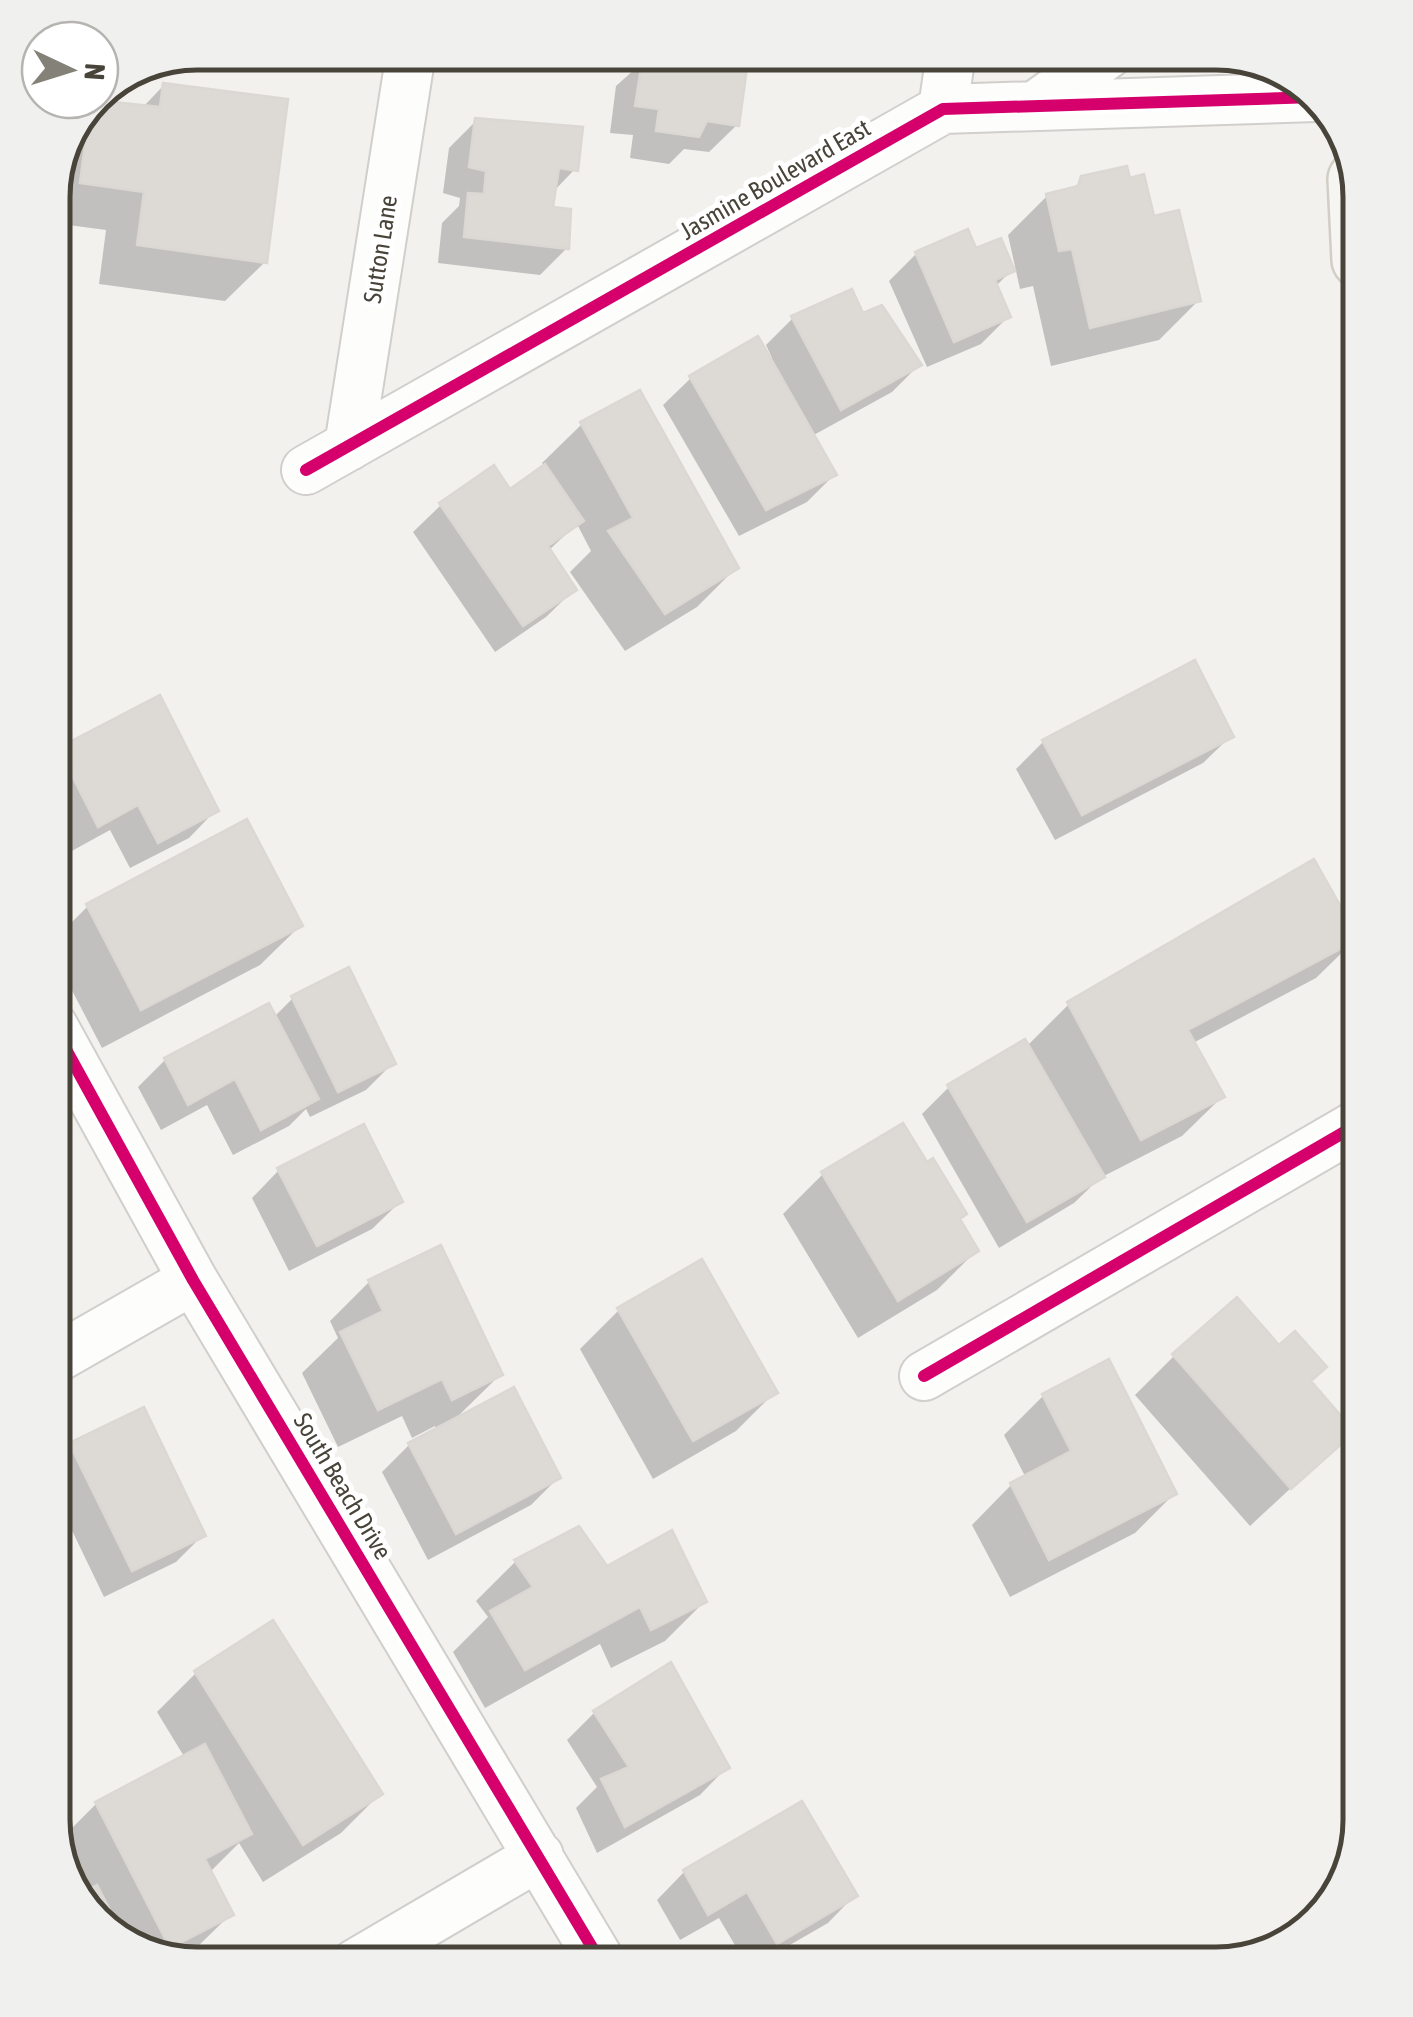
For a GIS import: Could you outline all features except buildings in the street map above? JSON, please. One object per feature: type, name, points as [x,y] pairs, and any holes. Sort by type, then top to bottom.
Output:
[{"type":"street","name":"Sutton Lane","points":[[349,446],[408,70]]},
{"type":"street","points":[[943,109],[949,70]]},
{"type":"street","points":[[1035,106],[1085,70]]},
{"type":"street","name":"Jasmine Boulevard East","points":[[306,470],[943,109],[1294,98]]},
{"type":"street","name":"South Beach Drive","points":[[70,1057],[193,1280],[592,1947]]},
{"type":"street","points":[[924,1376],[1343,1132]]},
{"type":"street","points":[[70,1350],[193,1280]]},
{"type":"street","points":[[383,1947],[539,1856]]},
{"type":"cycle path","points":[[306,470],[943,109],[1294,98]]},
{"type":"cycle path","points":[[70,1057],[193,1280],[592,1947]]},
{"type":"cycle path","points":[[924,1376],[1343,1133]]}]
